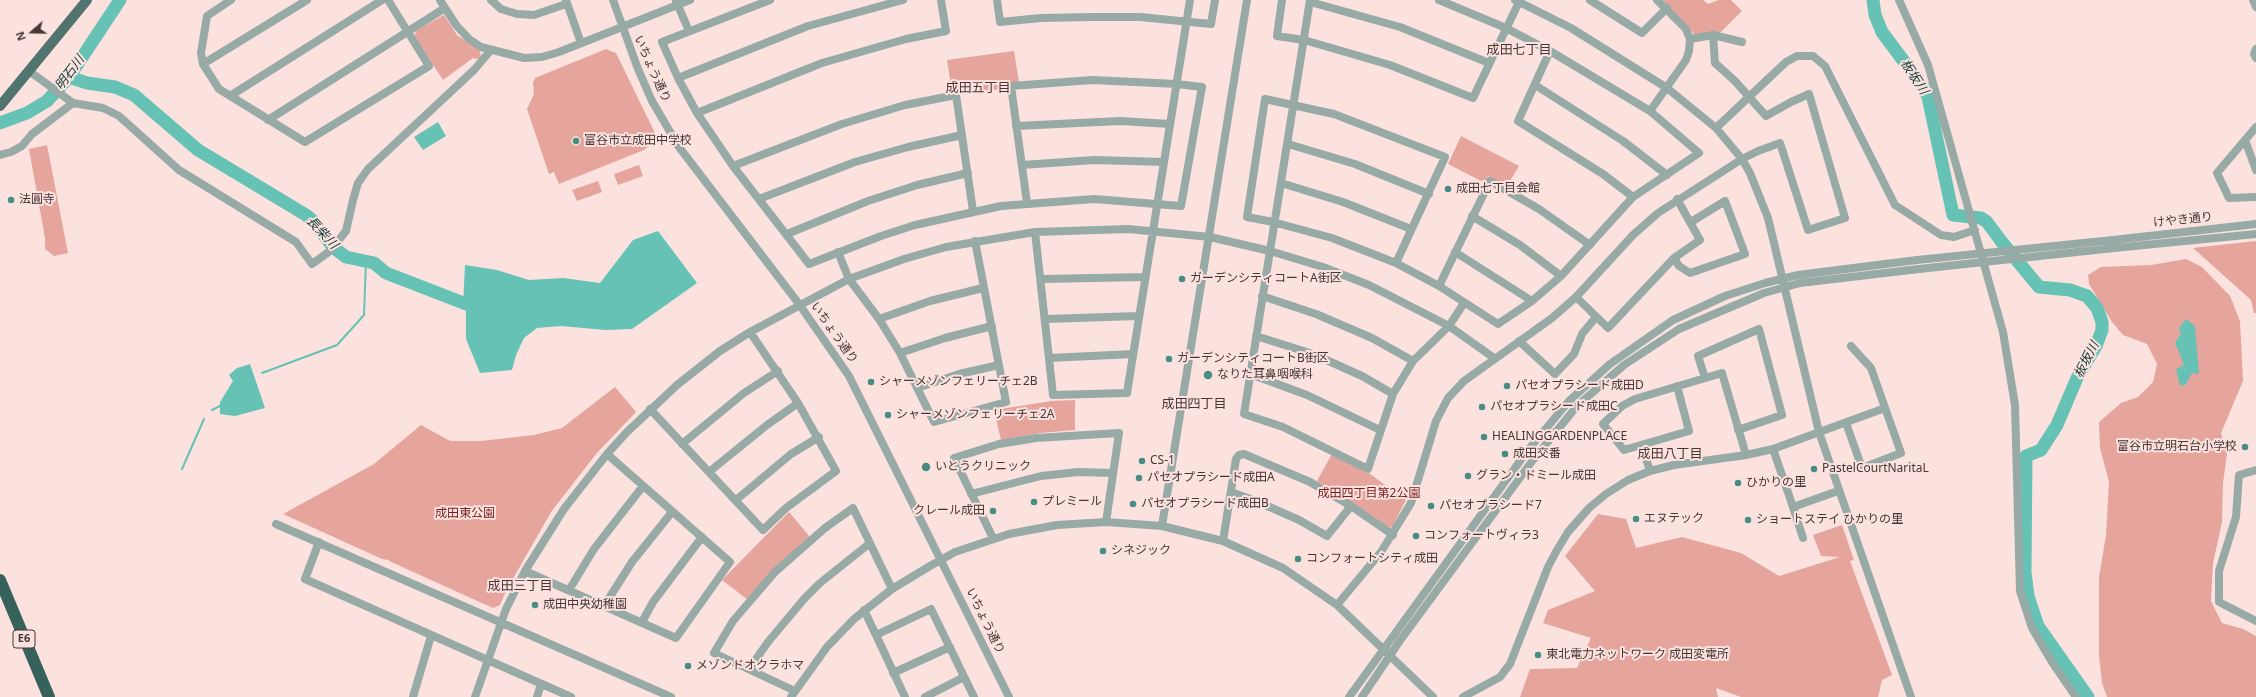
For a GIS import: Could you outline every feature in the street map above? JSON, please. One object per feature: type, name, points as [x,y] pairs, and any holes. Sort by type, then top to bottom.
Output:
[{"type":"highway","points":[[2,586],[40,697]]},
{"type":"highway","name":"E6","points":[[2,586],[49,697]]},
{"type":"main road","points":[[0,106],[88,0]]},
{"type":"street","points":[[231,0],[207,16],[202,53],[203,64],[219,89],[305,142],[429,66],[388,0]]},
{"type":"street","points":[[203,64],[307,0]]},
{"type":"street","points":[[230,96],[382,0]]},
{"type":"street","points":[[440,0],[456,26],[469,39],[481,47],[524,58],[542,57],[621,27],[677,2],[690,0]]},
{"type":"street","points":[[491,0],[501,9],[517,14],[534,15],[566,2],[581,43]]},
{"type":"street","name":"いちょう通り","points":[[613,0],[621,27],[652,100],[679,147],[799,304],[849,376],[1009,697]]},
{"type":"street","points":[[770,0],[662,42],[678,78],[697,113],[733,166],[809,264],[838,252],[915,225],[973,212],[1027,203],[1094,199],[1157,202],[1181,206],[1202,87],[1177,84],[1092,80],[1010,86],[1027,203]]},
{"type":"street","points":[[678,78],[808,26],[903,0]]},
{"type":"street","points":[[697,113],[822,63],[906,39],[946,32],[941,0]]},
{"type":"street","points":[[997,0],[1000,22],[1041,18],[1140,17],[1211,24],[1216,0]]},
{"type":"street","points":[[1035,232],[1053,395],[1127,393],[1138,316],[1190,0]]},
{"type":"street","points":[[1162,526],[1210,237],[1247,0]]},
{"type":"street","points":[[1282,0],[1277,36],[1304,40],[1390,65],[1474,98],[1519,1],[1583,35],[1667,88],[1716,128],[1742,159],[1758,190],[1766,211],[1819,432],[1838,491],[1911,697]]},
{"type":"street","points":[[1396,263],[1445,157],[1356,122],[1293,104],[1265,99],[1247,217],[1273,222],[1332,238],[1396,263],[1439,286],[1498,324],[1532,301],[1561,276],[1633,198],[1699,153],[1650,111],[1550,51],[1506,28],[1439,0]]},
{"type":"street","points":[[1590,0],[1642,34],[1666,8]]},
{"type":"street","points":[[1650,111],[1686,60],[1689,51],[1690,39],[1686,29],[1657,0]]},
{"type":"street","points":[[1899,0],[1928,65],[2003,332],[2016,405],[2020,591],[2032,628],[2052,662],[2076,697]]},
{"type":"street","points":[[2254,0],[2256,7]]},
{"type":"street","points":[[1464,303],[1449,326],[1413,360],[1393,394],[1368,469],[1283,427],[1244,414],[1270,251],[1273,222],[1282,183],[1310,1],[1400,27],[1489,63]]},
{"type":"street","points":[[677,2],[690,31]]},
{"type":"street","points":[[268,120],[445,8]]},
{"type":"street","points":[[1690,39],[1713,35],[1742,42]]},
{"type":"street","points":[[1337,606],[1393,535],[1411,503],[1436,421],[1448,398],[1464,381],[1576,297],[1633,235],[1677,199],[1742,159],[1780,143],[1808,230],[1845,218],[1809,94],[1766,116],[1749,96],[1715,63],[1713,35]]},
{"type":"street","points":[[29,71],[73,103],[93,106],[119,116],[179,170],[296,242],[312,264],[330,251],[346,231],[358,183],[368,169],[474,70],[491,50]]},
{"type":"street","points":[[2256,50],[2254,54],[2256,58]]},
{"type":"street","points":[[1550,51],[1518,121],[1603,174],[1633,198]]},
{"type":"street","points":[[1716,128],[1786,62],[1797,56],[1813,56],[1825,66],[1895,204],[1941,236],[1954,237],[1974,227]]},
{"type":"street","points":[[1535,85],[1623,141],[1667,175]]},
{"type":"street","points":[[733,166],[842,124],[905,105],[956,94],[973,212]]},
{"type":"street","points":[[0,155],[11,152],[22,146],[32,134],[73,103]]},
{"type":"street","points":[[1016,126],[1120,121],[1170,124]]},
{"type":"street","points":[[2256,127],[2217,174],[2229,198],[2256,197]]},
{"type":"street","points":[[760,199],[855,162],[908,147],[962,135]]},
{"type":"street","points":[[2245,140],[2256,170]]},
{"type":"street","points":[[1288,144],[1355,164],[1429,194]]},
{"type":"street","points":[[1022,165],[1094,160],[1164,162]]},
{"type":"street","points":[[787,234],[868,201],[917,184],[968,173]]},
{"type":"street","points":[[1439,286],[1490,181],[1539,209],[1590,246]]},
{"type":"street","points":[[1282,183],[1349,204],[1411,229]]},
{"type":"street","points":[[1576,297],[1608,328],[1674,258],[1700,240],[1677,199]]},
{"type":"street","points":[[1674,258],[1684,270],[1690,273],[1745,254],[1726,201],[1691,222]]},
{"type":"street","points":[[1472,216],[1520,245],[1561,276]]},
{"type":"street","name":"けやき通り","points":[[1349,697],[1528,450],[1585,385],[1626,351],[1673,320],[1725,296],[1782,278],[1917,260],[2256,224]]},
{"type":"street","points":[[475,697],[501,622],[525,571],[560,514],[607,454],[650,409],[696,370],[750,332],[799,304],[849,279],[904,259],[975,241],[1035,232],[1097,229],[1153,231],[1210,237],[1270,251],[1323,267],[1369,285],[1449,326],[1494,358]]},
{"type":"street","points":[[1362,697],[1533,460],[1577,406],[1595,389],[1651,346],[1679,329],[1738,303],[1800,283],[2114,248],[2256,234]]},
{"type":"street","points":[[838,252],[849,279],[879,319],[900,353],[934,422],[1006,402],[975,241]]},
{"type":"street","points":[[1455,252],[1532,301]]},
{"type":"street","points":[[1041,279],[1145,277]]},
{"type":"street","points":[[879,319],[930,301],[983,288]]},
{"type":"street","points":[[1262,296],[1316,314],[1372,338],[1413,360]]},
{"type":"street","points":[[1045,319],[1138,316]]},
{"type":"street","points":[[1519,341],[1555,374],[1574,354],[1582,334],[1596,317]]},
{"type":"street","points":[[900,353],[945,338],[992,326]]},
{"type":"street","points":[[1705,378],[1698,356],[1759,329],[1782,415],[1738,430]]},
{"type":"street","points":[[650,409],[736,500],[762,530],[786,508],[836,471],[819,437],[798,403],[778,371],[750,332]]},
{"type":"street","points":[[1256,336],[1313,354],[1362,376],[1393,394]]},
{"type":"street","points":[[1846,423],[1862,468],[1901,453],[1871,368],[1851,346]]},
{"type":"street","points":[[1049,358],[1133,354]]},
{"type":"street","points":[[917,388],[959,374],[999,365]]},
{"type":"street","points":[[682,444],[744,393],[778,371]]},
{"type":"street","points":[[1677,386],[1689,431],[1642,446],[1624,450],[1603,424],[1622,406],[1635,399],[1677,386],[1722,373],[1746,455]]},
{"type":"street","points":[[1250,374],[1307,395],[1380,430]]},
{"type":"street","points":[[709,472],[767,425],[798,403]]},
{"type":"street","points":[[1463,697],[1500,677],[1510,664],[1548,567],[1568,532],[1589,508],[1606,494],[1628,480],[1650,471],[1699,460],[1746,455],[1772,449],[1885,408]]},
{"type":"street","points":[[993,538],[954,458],[999,444],[1036,438],[1119,433],[1106,522]]},
{"type":"street","points":[[736,500],[791,454],[819,437]]},
{"type":"street","points":[[1642,446],[1650,471]]},
{"type":"street","points":[[1772,449],[1803,538]]},
{"type":"street","points":[[525,571],[676,638],[730,562],[607,454]]},
{"type":"street","points":[[1222,541],[1236,459],[1239,455],[1244,454],[1310,482],[1351,506],[1393,535]]},
{"type":"street","points":[[2256,470],[2239,475],[2236,517],[2219,571],[2219,602],[2256,621]]},
{"type":"street","points":[[971,494],[1041,476],[1078,472],[1113,473]]},
{"type":"street","points":[[569,590],[594,549],[643,486]]},
{"type":"street","points":[[1793,507],[1838,491]]},
{"type":"street","points":[[1231,492],[1292,517],[1327,536],[1351,506]]},
{"type":"street","points":[[892,589],[853,508],[825,528],[775,572],[733,621],[714,653],[749,669],[793,694],[827,647],[864,610],[892,589],[941,560],[993,538],[1049,526],[1106,522],[1162,526],[1222,541],[1282,568],[1337,606],[1433,697]]},
{"type":"street","points":[[604,606],[637,556],[672,512]]},
{"type":"street","points":[[276,524],[671,697]]},
{"type":"street","points":[[642,622],[653,602],[702,537]]},
{"type":"street","points":[[319,542],[305,579],[431,636],[572,697]]},
{"type":"street","points":[[749,669],[768,642],[804,599],[820,583],[870,543]]},
{"type":"street","points":[[876,635],[931,609],[974,697]]},
{"type":"street","points":[[864,610],[905,697]]},
{"type":"street","points":[[414,697],[431,636]]},
{"type":"street","points":[[893,674],[950,647]]},
{"type":"street","points":[[925,697],[964,677]]},
{"type":"street","points":[[537,697],[541,684]]},
{"type":"green space","points":[[1663,0],[1703,0],[1708,4],[1719,0],[1731,0],[1742,11],[1721,32],[1696,36]]},
{"type":"green space","points":[[444,15],[457,35],[480,51],[481,57],[477,59],[473,58],[443,80],[414,36],[417,30]]},
{"type":"green space","points":[[606,49],[616,53],[656,136],[654,142],[644,150],[559,184],[554,172],[549,174],[527,109],[534,94],[533,83],[535,78]]},
{"type":"green space","points":[[1014,51],[1019,82],[1007,84],[1007,88],[960,95],[959,90],[952,91],[947,60]]},
{"type":"green space","points":[[1461,136],[1519,166],[1507,186],[1488,176],[1485,183],[1448,164]]},
{"type":"green space","points":[[47,145],[68,253],[54,256],[45,249],[45,238],[29,149]]},
{"type":"green space","points":[[639,165],[643,176],[618,185],[614,174]]},
{"type":"green space","points":[[598,181],[602,192],[577,201],[572,190]]},
{"type":"green space","points":[[2256,241],[2256,313],[2254,313],[2251,300],[2193,248]]},
{"type":"green space","points":[[2186,259],[2202,267],[2230,296],[2240,321],[2243,381],[2221,433],[2227,454],[2223,483],[2222,522],[2213,563],[2211,601],[2222,623],[2243,629],[2256,636],[2256,697],[2107,697],[2102,683],[2099,656],[2099,577],[2106,535],[2109,482],[2100,448],[2099,422],[2121,403],[2138,397],[2153,382],[2157,364],[2147,344],[2123,335],[2112,322],[2089,284],[2088,275],[2101,267],[2151,265]]},
{"type":"green space","name":"成田東公園","points":[[615,387],[636,412],[596,454],[551,512],[506,591],[500,605],[493,608],[389,560],[382,559],[283,514],[374,464],[421,425],[450,441],[481,441],[534,435],[562,428]]},
{"type":"green space","points":[[1075,400],[1075,430],[1040,433],[1001,440],[994,410],[1052,401]]},
{"type":"green space","name":"成田四丁目第2公園","points":[[1332,454],[1370,474],[1406,500],[1392,527],[1388,528],[1317,481]]},
{"type":"green space","points":[[789,512],[810,537],[748,600],[722,580]]},
{"type":"green space","points":[[1598,514],[1626,519],[1636,548],[1682,537],[1741,553],[1779,576],[1840,557],[1821,556],[1813,535],[1842,525],[1854,560],[1850,561],[1892,675],[1882,680],[1878,697],[1741,697],[1716,688],[1718,697],[1520,697],[1530,669],[1577,668],[1591,638],[1543,623],[1548,610],[1595,591],[1565,556]]},
{"type":"water","points":[[438,122],[446,136],[423,150],[414,137]]},
{"type":"water","points":[[658,231],[697,283],[632,329],[605,330],[561,326],[537,328],[524,338],[516,355],[512,370],[480,373],[466,339],[466,308],[463,306],[465,265],[497,270],[529,280],[563,278],[600,283],[633,240]]},
{"type":"water","points":[[2186,319],[2195,326],[2199,374],[2192,373],[2186,384],[2180,386],[2176,369],[2184,365],[2175,342],[2181,334],[2179,328]]},
{"type":"water","points":[[250,364],[265,408],[235,416],[220,414],[220,402],[233,381],[229,375],[237,368]]},
{"type":"waterway","name":"長柴川","points":[[0,123],[27,113],[47,101],[69,77],[120,0]]},
{"type":"waterway","name":"板坂川","points":[[1873,0],[1875,15],[1882,32],[1923,87],[1928,97],[1953,215],[1981,218],[1987,222],[2039,287],[2070,290],[2087,296],[2097,308],[2102,322],[2102,330],[2096,346],[2077,378],[2057,425],[2041,450],[2026,456],[2025,572],[2028,596],[2038,626],[2088,697]]},
{"type":"waterway","name":"長柴川","points":[[69,77],[87,83],[115,87],[134,95],[198,150],[306,215],[313,221],[333,247],[346,257],[374,263],[386,273],[479,309]]},
{"type":"waterway","points":[[262,373],[337,345],[364,315],[366,261]]},
{"type":"waterway","points":[[212,410],[220,406]]},
{"type":"waterway","points":[[182,469],[204,419]]},
{"type":"place","name":"富谷市立成田中学校","points":[[576,141]]},
{"type":"place","name":"成田七丁目会館","points":[[1448,189]]},
{"type":"place","name":"法圓寺","points":[[11,200]]},
{"type":"place","name":"ガーデンシティコートA街区","points":[[1182,279]]},
{"type":"place","name":"ガーデンシティコートB街区","points":[[1169,359]]},
{"type":"place","name":"なりた耳鼻咽喉科","points":[[1208,375]]},
{"type":"place","name":"シャーメゾンフェリーチェ2B","points":[[871,382]]},
{"type":"place","name":"パセオプラシード成田D","points":[[1507,386]]},
{"type":"place","name":"パセオプラシード成田C","points":[[1482,407]]},
{"type":"place","name":"シャーメゾンフェリーチェ2A","points":[[888,415]]},
{"type":"place","name":"HEALINGGARDENPLACE","points":[[1484,437]]},
{"type":"place","name":"富谷市立明石台小学校","points":[[2245,447]]},
{"type":"place","name":"成田交番","points":[[1505,454]]},
{"type":"place","name":"CS-1","points":[[1142,461]]},
{"type":"place","name":"いとうクリニック","points":[[926,467]]},
{"type":"place","name":"PastelCourtNaritaL","points":[[1814,469]]},
{"type":"place","name":"グラン・ドミール成田","points":[[1468,476]]},
{"type":"place","name":"パセオプラシード成田A","points":[[1139,478]]},
{"type":"place","name":"ひかりの里","points":[[1738,483]]},
{"type":"place","name":"プレミール","points":[[1034,502]]},
{"type":"place","name":"パセオプラシード成田B","points":[[1133,504]]},
{"type":"place","name":"パセオプラシード7","points":[[1431,506]]},
{"type":"place","name":"クレール成田","points":[[993,511]]},
{"type":"place","name":"エヌテック","points":[[1636,519]]},
{"type":"place","name":"ショートステイ ひかりの里","points":[[1748,520]]},
{"type":"place","name":"コンフォートヴィラ3","points":[[1416,536]]},
{"type":"place","name":"シネジック","points":[[1103,551]]},
{"type":"place","name":"コンフォートシティ成田","points":[[1298,559]]},
{"type":"place","name":"成田中央幼稚園","points":[[535,605]]},
{"type":"place","name":"東北電力ネットワーク 成田変電所","points":[[1538,655]]},
{"type":"place","name":"メゾンドオクラホマ","points":[[688,666]]},
{"type":"district","name":"成田七丁目","points":[[1519,50]]},
{"type":"district","name":"成田五丁目","points":[[978,88]]},
{"type":"district","name":"成田四丁目","points":[[1194,404]]},
{"type":"district","name":"成田八丁目","points":[[1670,454]]},
{"type":"district","name":"成田三丁目","points":[[520,586]]},
{"type":"water label","name":"明石川","points":[[70,73]]}]
